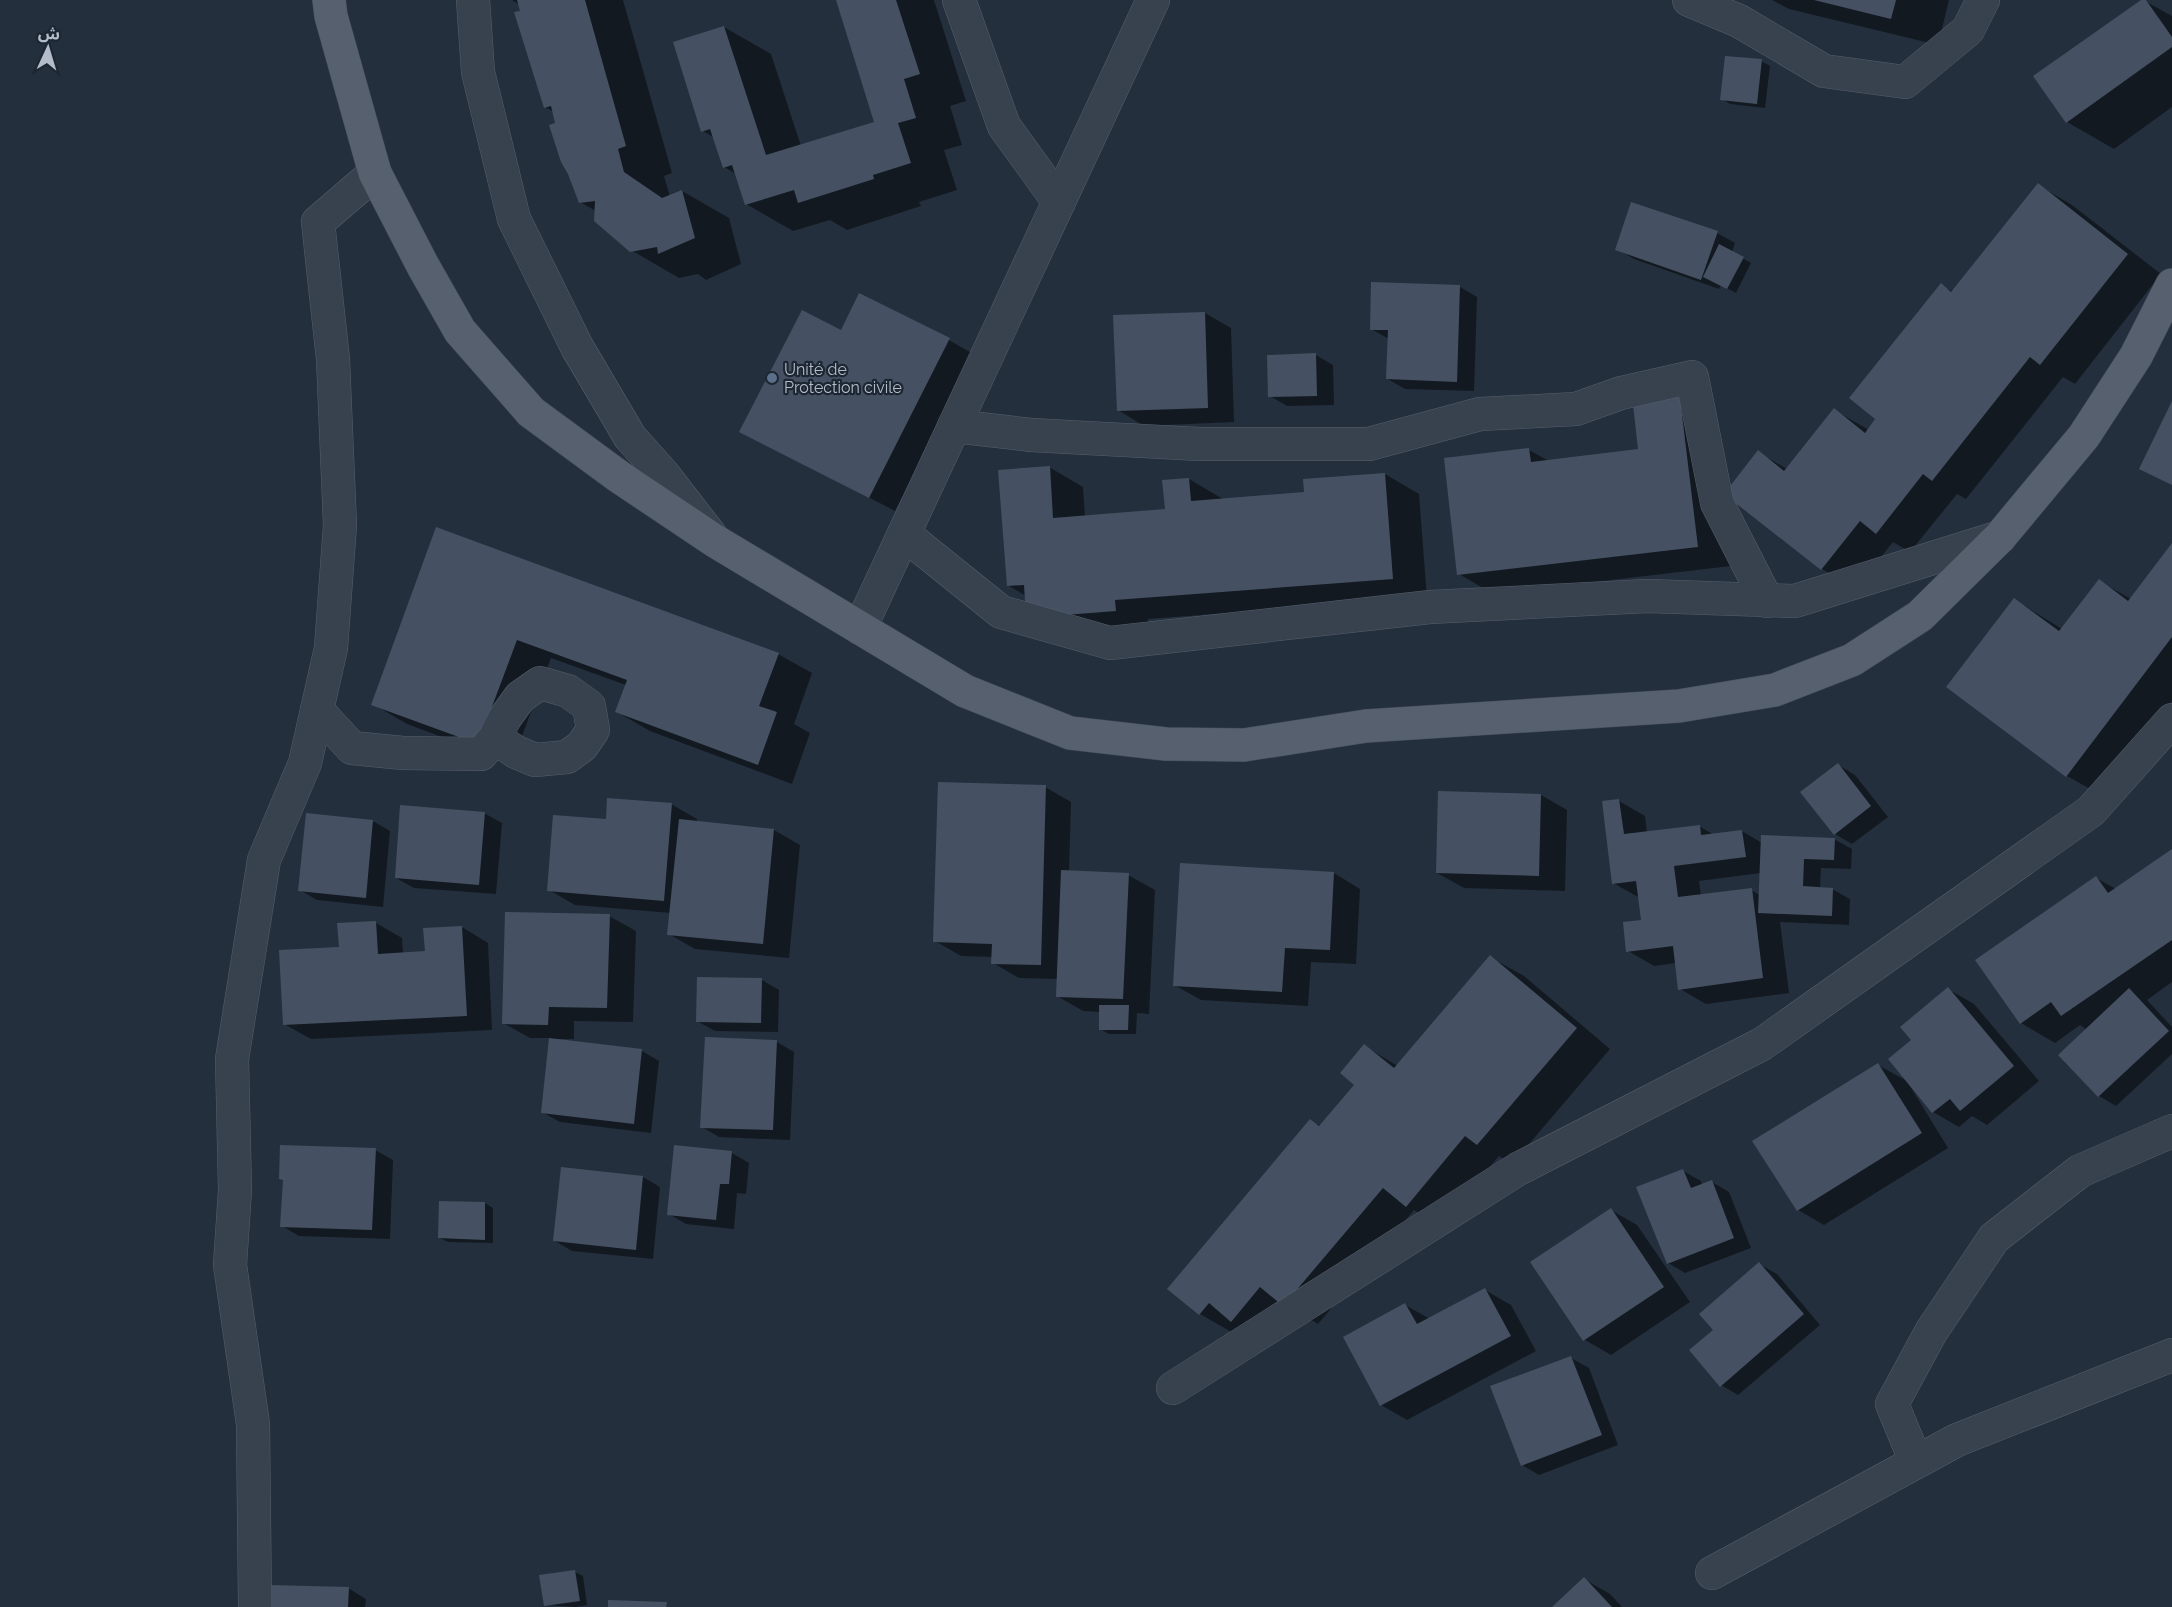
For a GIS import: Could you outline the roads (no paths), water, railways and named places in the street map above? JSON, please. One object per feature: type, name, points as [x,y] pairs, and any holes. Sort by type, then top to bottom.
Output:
[{"type":"main road","points":[[329,0],[330,16],[375,173],[460,331],[531,412],[618,476],[715,541],[965,691],[1070,733],[1166,744],[1244,745],[1366,726],[1678,706],[1775,690],[1852,660],[1920,616],[2000,537],[2084,436],[2136,356],[2172,285]]},
{"type":"street","points":[[473,0],[477,72],[514,219],[577,347],[630,437],[663,474],[715,541]]},
{"type":"street","points":[[959,0],[1004,126],[1059,202]]},
{"type":"street","points":[[860,628],[1153,0]]},
{"type":"street","points":[[1689,0],[1739,21],[1824,71],[1905,82],[1968,30],[1983,0]]},
{"type":"street","points":[[255,1607],[253,1424],[230,1265],[235,1190],[232,1059],[264,860],[305,763],[331,648],[340,525],[333,359],[318,222],[375,173]]},
{"type":"street","points":[[954,426],[1031,435],[1188,444],[1369,444],[1480,414],[1576,409],[1621,393],[1692,377],[1717,502],[1767,601]]},
{"type":"street","points":[[904,534],[1001,612],[1110,643],[1430,607],[1648,596],[1795,601],[2000,537]]},
{"type":"street","points":[[317,710],[352,748],[403,753],[480,754],[495,738]]},
{"type":"street","points":[[1173,1388],[1518,1169],[1761,1044],[2091,811],[2172,720]]},
{"type":"street","points":[[1916,1462],[1892,1404],[1931,1332],[1994,1238],[2080,1171],[2172,1131]]},
{"type":"street","points":[[1712,1573],[1957,1440],[2172,1356]]},
{"type":"place","name":"Unité de Protection civile","points":[[772,378]]}]
